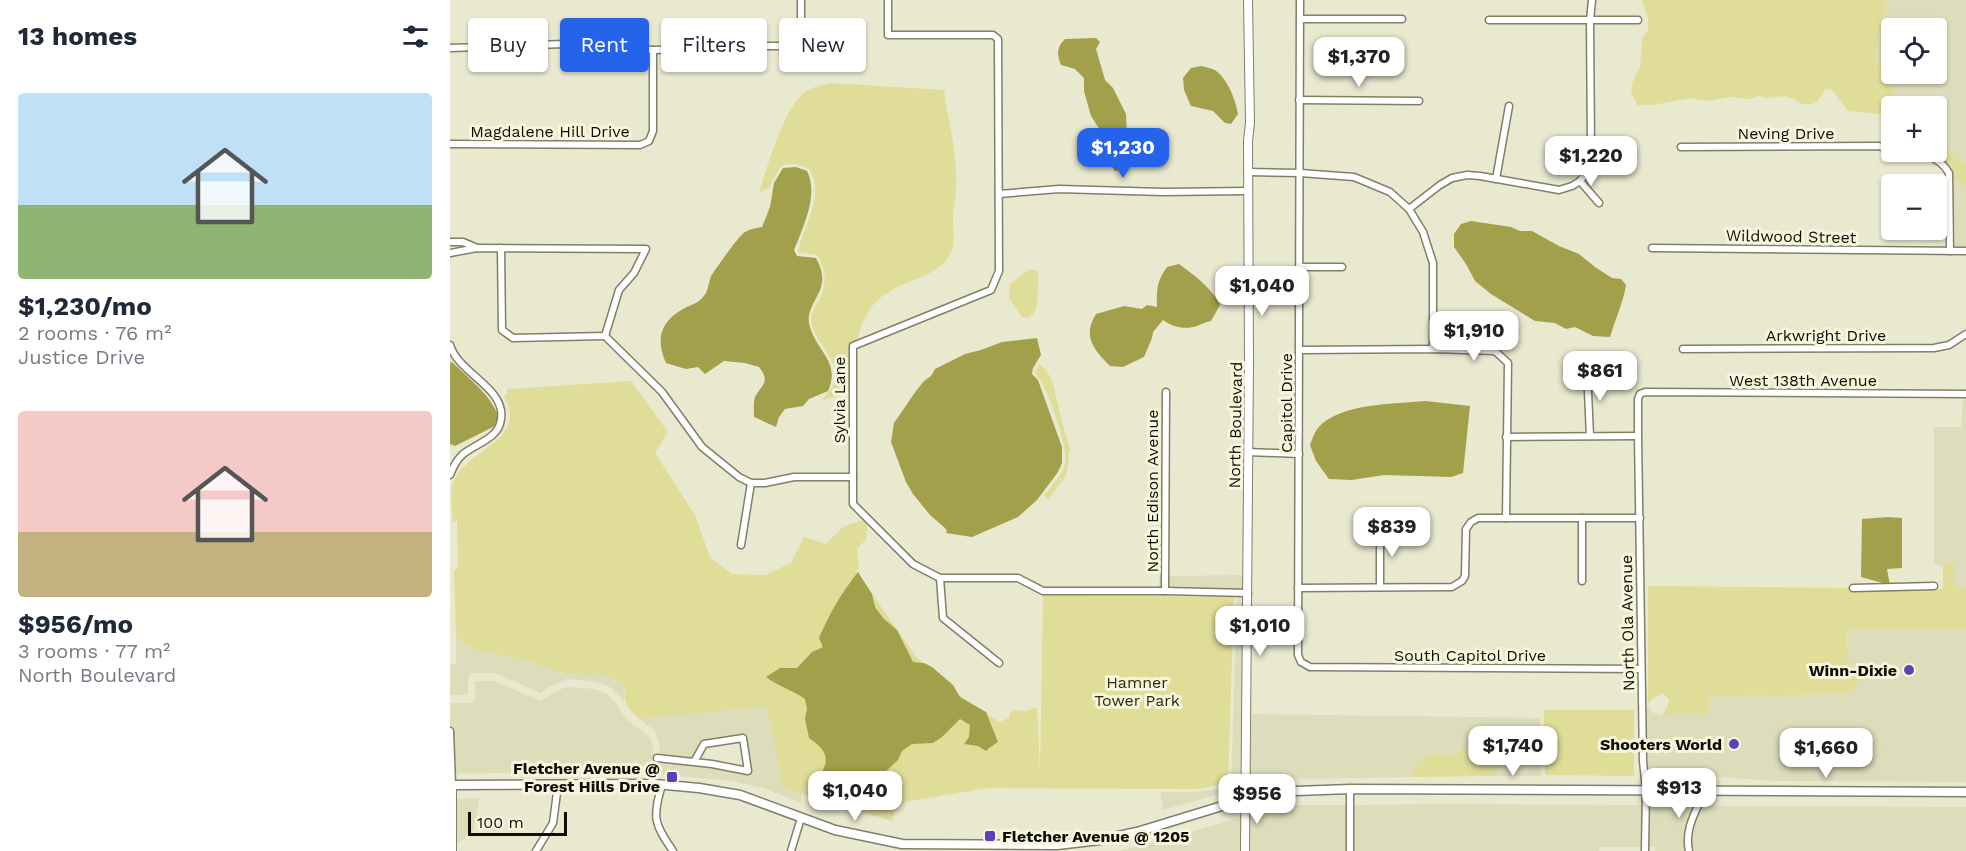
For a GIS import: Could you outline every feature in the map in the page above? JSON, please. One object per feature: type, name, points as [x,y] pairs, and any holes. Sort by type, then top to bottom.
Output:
[{"type":"main road","points":[[451,785],[662,785],[699,788],[740,795],[835,830],[902,844],[1056,845],[1100,840],[1245,799],[1296,791],[1350,789],[1966,792]]},
{"type":"street","points":[[450,48],[564,44],[653,50],[706,50],[785,46],[797,41],[801,35],[801,0]]},
{"type":"street","name":"Sylvia Lane","points":[[888,0],[888,35],[993,35],[998,39],[999,271],[992,290],[852,346],[853,504],[913,564],[940,578],[1018,578],[1043,591],[1248,593]]},
{"type":"street","name":"North Boulevard","points":[[1245,851],[1250,123],[1248,0]]},
{"type":"street","name":"Capitol Drive","points":[[1300,0],[1298,654],[1301,662]]},
{"type":"street","points":[[1409,209],[1433,189],[1452,178],[1473,175],[1559,190],[1580,181],[1589,170],[1591,150],[1590,21],[1592,0]]},
{"type":"street","points":[[1300,19],[1402,19]]},
{"type":"street","points":[[1489,20],[1638,20]]},
{"type":"street","name":"Magdalene Hill Drive","points":[[450,144],[640,145],[648,141],[653,131],[653,50]]},
{"type":"street","points":[[1299,100],[1419,101]]},
{"type":"street","points":[[1496,179],[1509,106]]},
{"type":"street","name":"Neving Drive","points":[[1681,147],[1881,147]]},
{"type":"street","points":[[1940,162],[1949,173],[1950,251]]},
{"type":"street","points":[[1248,172],[1354,177],[1390,192],[1409,209],[1423,232],[1433,263],[1433,349]]},
{"type":"street","points":[[1580,181],[1599,203]]},
{"type":"street","points":[[999,194],[1059,189],[1163,192],[1248,191]]},
{"type":"street","points":[[450,242],[463,242],[477,248]]},
{"type":"street","points":[[450,253],[477,248],[646,249],[634,273],[619,290],[605,336]]},
{"type":"street","points":[[501,248],[502,330],[513,338],[605,336],[662,392],[702,447],[739,477],[751,483],[765,483],[794,477],[853,477]]},
{"type":"street","name":"Wildwood Street","points":[[1652,248],[1966,251]]},
{"type":"street","points":[[1299,267],[1342,267]]},
{"type":"street","name":"Arkwright Drive","points":[[1683,349],[1934,348],[1949,345],[1966,334]]},
{"type":"street","points":[[450,345],[457,358],[499,400],[502,414],[500,427],[491,437],[463,454],[454,465],[450,475]]},
{"type":"street","points":[[1300,350],[1495,351],[1508,363],[1506,518]]},
{"type":"street","points":[[1587,370],[1590,436]]},
{"type":"street","name":"North Edison Avenue","points":[[1165,591],[1166,392]]},
{"type":"street","name":"West 138th Avenue","points":[[1640,394],[1645,392],[1966,394]]},
{"type":"street","name":"North Ola Avenue","points":[[1640,394],[1638,436],[1643,761],[1646,790],[1645,851]]},
{"type":"street","points":[[1506,437],[1638,436]]},
{"type":"street","points":[[1248,452],[1299,454]]},
{"type":"street","points":[[741,545],[751,483]]},
{"type":"street","points":[[1298,588],[1452,587],[1462,581],[1465,576],[1466,529],[1478,518],[1640,518]]},
{"type":"street","points":[[1582,518],[1582,581]]},
{"type":"street","points":[[1380,528],[1380,587]]},
{"type":"street","points":[[940,578],[943,618],[999,663]]},
{"type":"street","points":[[1853,588],[1934,586]]},
{"type":"street","name":"South Capitol Drive","points":[[1301,662],[1310,667],[1641,669]]},
{"type":"street","points":[[450,731],[452,851]]},
{"type":"street","points":[[657,758],[748,771],[743,738],[704,744],[694,762]]},
{"type":"street","points":[[536,851],[553,823],[558,785]]},
{"type":"street","points":[[662,785],[655,815],[660,832],[673,851]]},
{"type":"street","points":[[1350,789],[1350,851]]},
{"type":"street","points":[[1689,851],[1686,839],[1688,830],[1705,792]]},
{"type":"street","points":[[791,851],[801,818]]},
{"type":"shaded area","points":[[1888,0],[1966,0],[1966,165],[1947,149],[1947,96],[1897,96],[1889,84],[1947,84],[1947,18],[1884,18]]},
{"type":"shaded area","points":[[1881,30],[1881,70],[1875,56]]},
{"type":"shaded area","points":[[1096,38],[1100,42],[1096,49],[1105,80],[1113,88],[1126,114],[1128,161],[1123,170],[1115,171],[1106,158],[1104,136],[1091,116],[1084,91],[1084,78],[1075,69],[1061,65],[1059,58],[1058,51],[1065,39]]},
{"type":"shaded area","points":[[1201,66],[1215,70],[1230,90],[1238,114],[1231,124],[1225,123],[1213,111],[1191,106],[1184,90],[1183,78],[1191,68]]},
{"type":"shaded area","points":[[796,167],[807,171],[811,200],[794,250],[797,256],[816,258],[821,268],[821,286],[809,319],[813,336],[832,372],[828,391],[809,399],[803,406],[785,409],[776,427],[754,417],[755,397],[765,380],[759,367],[724,361],[705,374],[698,367],[686,369],[666,363],[661,339],[665,325],[670,319],[705,295],[711,276],[742,234],[762,227],[770,207],[774,183],[783,168]]},
{"type":"shaded area","points":[[1952,176],[1966,186],[1966,247],[1955,247]]},
{"type":"shaded area","points":[[1471,221],[1511,227],[1520,231],[1532,231],[1579,254],[1612,278],[1621,279],[1626,285],[1610,337],[1593,336],[1575,327],[1566,329],[1555,323],[1535,321],[1491,294],[1475,281],[1454,247],[1454,234],[1461,224]]},
{"type":"shaded area","points":[[1179,264],[1202,282],[1217,299],[1220,305],[1211,321],[1183,328],[1163,320],[1153,332],[1144,357],[1123,367],[1110,366],[1095,348],[1090,336],[1090,329],[1096,314],[1124,306],[1142,309],[1147,305],[1157,307],[1157,291],[1161,277],[1167,267]]},
{"type":"shaded area","points":[[1037,338],[1041,355],[1032,374],[1038,380],[1062,447],[1062,463],[1058,472],[1037,500],[1018,517],[972,537],[946,533],[945,528],[930,515],[906,482],[891,442],[894,423],[916,391],[935,369],[965,354],[1002,342]]},
{"type":"shaded area","points":[[452,362],[486,395],[499,419],[493,427],[455,446],[450,444],[450,363]]},
{"type":"shaded area","points":[[1963,398],[1966,398],[1966,587],[1955,587],[1950,562],[1943,566],[1934,563],[1934,427],[1961,427]]},
{"type":"shaded area","points":[[1425,401],[1470,406],[1463,473],[1451,477],[1384,475],[1352,480],[1329,479],[1316,461],[1310,445],[1318,428],[1327,420],[1353,409],[1368,406]]},
{"type":"shaded area","points":[[1902,518],[1902,568],[1887,569],[1890,585],[1861,577],[1862,519]]},
{"type":"shaded area","points":[[858,572],[872,594],[875,607],[897,630],[913,662],[924,663],[932,667],[953,685],[960,697],[986,712],[998,742],[986,751],[978,746],[964,744],[969,737],[970,725],[960,719],[933,743],[912,744],[902,751],[898,760],[882,775],[867,780],[839,775],[837,780],[823,789],[817,780],[826,761],[825,756],[820,747],[809,738],[805,719],[807,709],[805,699],[766,677],[780,668],[797,668],[812,652],[823,647],[819,638],[823,629],[841,595]]},
{"type":"shaded area","points":[[1244,575],[1244,589],[1158,587],[1160,576]]},
{"type":"shaded area","points":[[1237,596],[1244,596],[1242,788],[1163,810],[1160,792],[1197,792],[1231,785]]},
{"type":"shaded area","points":[[1966,629],[1966,782],[1774,781],[1705,776],[1648,776],[1645,710],[1648,705],[1651,712],[1662,715],[1709,713],[1708,696],[1849,694],[1858,676],[1848,659],[1847,630]]},
{"type":"shaded area","points":[[640,630],[624,692],[624,701],[610,687],[596,682],[567,679],[541,693],[495,673],[471,673],[468,677],[468,695],[450,695],[450,665],[456,664],[456,636],[467,645],[485,652],[537,663],[556,672],[587,675],[594,663]]},
{"type":"shaded area","points":[[475,681],[494,681],[541,701],[558,690],[568,687],[595,689],[607,694],[628,721],[649,736],[653,745],[653,774],[602,771],[450,774],[450,703],[472,703],[475,699]]},
{"type":"shaded area","points":[[760,699],[773,710],[802,786],[801,803],[766,789],[732,781],[659,774],[660,762],[747,775],[751,771],[747,738],[743,734],[704,740],[692,758],[660,755],[655,731],[630,712],[640,719],[718,708]]},
{"type":"shaded area","points":[[1250,714],[1540,718],[1541,776],[1497,776],[1494,732],[1481,732],[1478,734],[1475,750],[1458,756],[1432,754],[1415,764],[1413,777],[1290,779],[1249,786]]},
{"type":"shaded area","points":[[479,798],[474,829],[459,843],[455,843],[455,799]]},
{"type":"shaded area","points":[[1290,805],[1346,805],[1346,851],[1249,851],[1248,815]]},
{"type":"shaded area","points":[[1353,805],[1642,805],[1641,847],[1600,847],[1599,851],[1353,851]]},
{"type":"shaded area","points":[[1649,805],[1695,806],[1683,838],[1685,851],[1655,851],[1655,847],[1648,847]]},
{"type":"shaded area","points":[[1702,806],[1966,807],[1966,851],[1692,851],[1691,831]]},
{"type":"shaded area","points":[[1241,817],[1242,851],[1119,851],[1173,837]]},
{"type":"green space","points":[[1642,0],[1888,0],[1884,18],[1881,18],[1881,30],[1875,56],[1881,70],[1881,84],[1889,84],[1897,96],[1881,96],[1881,114],[1848,111],[1831,89],[1825,90],[1817,102],[1812,104],[1802,104],[1784,96],[1768,98],[1757,96],[1751,99],[1729,97],[1708,101],[1690,98],[1653,105],[1637,105],[1631,92],[1633,81],[1640,67],[1642,38],[1648,30],[1648,18]]},
{"type":"green space","points":[[830,83],[944,90],[954,150],[956,186],[953,214],[954,242],[944,263],[932,272],[889,292],[876,302],[865,318],[858,340],[849,346],[849,393],[822,400],[834,384],[836,373],[830,356],[815,333],[811,316],[823,291],[825,279],[817,255],[798,252],[815,199],[813,178],[808,168],[795,164],[782,165],[770,187],[759,193],[784,121],[792,108],[808,90]]},
{"type":"green space","points":[[1947,149],[1966,165],[1966,186],[1952,176],[1950,164],[1945,162]]},
{"type":"green space","points":[[1030,269],[1037,271],[1038,299],[1033,315],[1029,318],[1022,317],[1009,298],[1010,284]]},
{"type":"green space","points":[[1039,364],[1047,371],[1053,383],[1070,449],[1066,476],[1048,500],[1044,495],[1061,472],[1065,464],[1065,456],[1056,417],[1035,373]]},
{"type":"green space","name":"Hamner Tower Park","points":[[631,381],[668,432],[655,453],[695,515],[710,557],[732,574],[765,575],[791,563],[804,537],[826,544],[844,526],[863,520],[867,525],[866,540],[857,548],[859,569],[856,571],[917,658],[965,700],[999,722],[1009,718],[1010,713],[1015,710],[1026,711],[1037,707],[1040,772],[1043,595],[1234,597],[1228,783],[1197,789],[988,788],[905,802],[895,809],[892,821],[846,807],[824,804],[814,797],[783,788],[767,706],[640,719],[627,705],[625,686],[612,678],[602,674],[556,672],[537,663],[485,652],[467,645],[456,636],[454,571],[458,568],[457,520],[453,523],[452,485],[458,473],[468,462],[502,435],[508,424],[510,412],[504,396],[507,394],[507,389]]},
{"type":"green space","points":[[1953,562],[1955,587],[1966,587],[1966,629],[1847,630],[1848,659],[1858,676],[1856,687],[1849,694],[1709,696],[1709,713],[1662,715],[1668,706],[1669,699],[1663,693],[1651,700],[1648,705],[1648,586],[1943,589],[1943,566]]},
{"type":"green space","points":[[1544,710],[1634,710],[1634,776],[1545,775]]},
{"type":"green space","points":[[1494,732],[1497,776],[1413,777],[1415,764],[1432,754],[1457,756],[1461,749],[1475,750],[1478,734]]},
{"type":"place","name":"Winn-Dixie","points":[[1909,670]]},
{"type":"place","name":"Shooters World","points":[[1734,744]]},
{"type":"place","name":"Fletcher Avenue @ Forest Hills Drive","points":[[672,777]]},
{"type":"place","name":"Fletcher Avenue @ 1205","points":[[990,836]]}]
